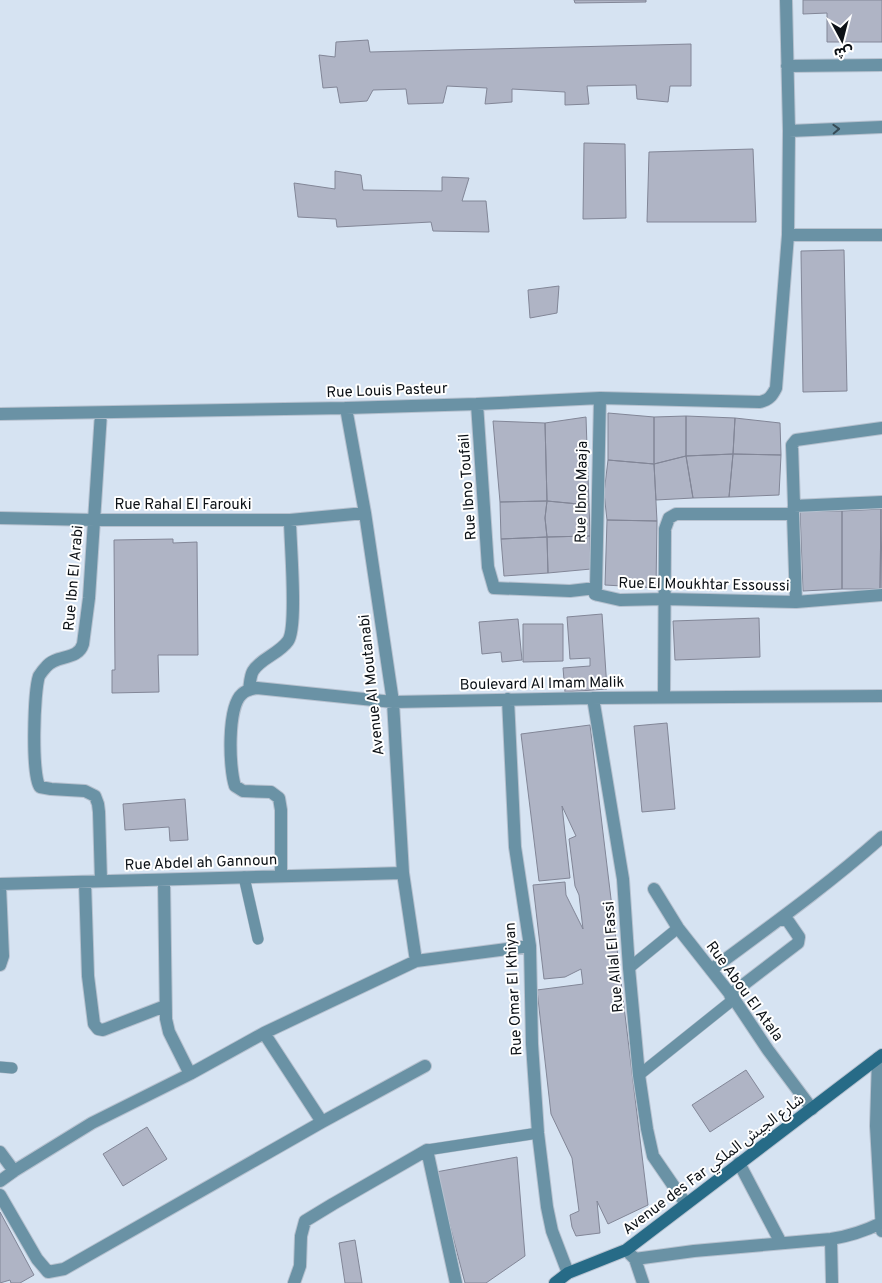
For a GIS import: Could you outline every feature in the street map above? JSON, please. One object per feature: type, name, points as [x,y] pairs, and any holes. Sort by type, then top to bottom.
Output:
[{"type":"main road","name":"Avenue des Far شارع الجيش الملكي","points":[[555,1283],[568,1273],[631,1255],[686,1204],[880,1057]]},
{"type":"street","points":[[786,0],[789,131],[788,235],[882,235]]},
{"type":"street","points":[[787,66],[882,66]]},
{"type":"street","points":[[789,131],[882,127]]},
{"type":"street","name":"Rue Louis Pasteur","points":[[0,414],[346,408],[600,398],[766,401],[772,396],[776,388],[788,235]]},
{"type":"street","name":"Rue Ibno Maaja","points":[[596,588],[600,398]]},
{"type":"street","name":"Rue Ibno Toufail","points":[[477,404],[488,567],[494,588],[570,591],[596,588]]},
{"type":"street","name":"Avenue Al Moutanabi","points":[[346,408],[365,513],[392,702],[403,873],[416,961]]},
{"type":"street","name":"Rue Ibn El Arabi","points":[[101,413],[87,621],[82,648],[76,654],[52,661],[40,674],[34,755],[35,777],[40,787],[45,789],[85,791],[92,794],[96,800],[99,812],[101,881]]},
{"type":"street","points":[[796,602],[792,444],[796,440],[882,428]]},
{"type":"street","points":[[664,697],[665,529],[669,518],[676,514],[793,510],[882,502]]},
{"type":"street","name":"Rue Rahal El Farouki","points":[[0,518],[290,520],[365,513]]},
{"type":"street","points":[[281,876],[280,803],[276,795],[271,792],[244,791],[235,786],[231,772],[231,728],[235,708],[241,694],[249,690],[252,673],[288,642],[291,634],[294,614],[290,520]]},
{"type":"street","name":"Rue El Moukhtar Essoussi","points":[[596,588],[595,594],[620,600],[664,598],[796,602],[882,594]]},
{"type":"street","name":"Boulevard Al Imam Malik","points":[[249,690],[257,688],[392,702],[664,697],[882,696]]},
{"type":"street","name":"Rue Allal El Fassi","points":[[594,698],[623,879],[639,1075],[647,1129],[653,1156],[686,1204]]},
{"type":"street","name":"Rue Omar El Khiyan","points":[[508,700],[515,847],[530,946],[532,1044],[538,1134],[547,1207],[552,1231],[568,1273]]},
{"type":"street","points":[[711,970],[781,919],[865,853],[882,837]]},
{"type":"street","name":"Rue Abdel ah Gannoun","points":[[0,885],[403,873]]},
{"type":"street","points":[[164,880],[166,1018],[169,1032],[190,1074]]},
{"type":"street","points":[[85,882],[86,946],[94,1024],[103,1030],[165,1006]]},
{"type":"street","points":[[0,885],[3,956],[0,964]]},
{"type":"street","name":"Rue Abou El Atala","points":[[654,889],[678,928],[732,997],[768,1050],[812,1109]]},
{"type":"street","points":[[732,997],[798,943],[799,937],[788,921],[781,919]]},
{"type":"street","points":[[0,1181],[92,1123],[190,1074],[264,1033],[416,961],[530,946]]},
{"type":"street","points":[[264,1033],[322,1122]]},
{"type":"street","points":[[643,1283],[631,1255],[831,1239],[882,1228],[876,1126],[880,1057]]},
{"type":"street","points":[[0,1195],[37,1259],[48,1272],[64,1269],[322,1122],[425,1066]]},
{"type":"street","points":[[294,1283],[300,1266],[301,1236],[305,1222],[427,1150],[456,1283]]},
{"type":"street","points":[[0,1152],[14,1171]]},
{"type":"street","points":[[739,1163],[781,1243]]},
{"type":"street","points":[[831,1239],[832,1283]]},
{"type":"lane","points":[[244,877],[258,939]]},
{"type":"lane","points":[[629,968],[678,928]]},
{"type":"lane","points":[[639,1075],[732,997]]},
{"type":"lane","points":[[0,1067],[12,1068]]},
{"type":"lane","points":[[427,1150],[538,1134]]},
{"type":"building","points":[[574,0],[646,0],[646,2],[575,3]]},
{"type":"building","points":[[803,0],[882,0],[882,42],[827,42],[827,13],[803,14]]},
{"type":"building","points":[[368,40],[370,52],[691,44],[691,86],[670,86],[668,102],[637,99],[636,85],[587,86],[589,104],[565,105],[565,92],[512,89],[512,102],[485,104],[487,88],[447,86],[443,103],[408,104],[406,89],[373,90],[367,101],[340,103],[337,87],[323,88],[319,55],[335,57],[336,42]]},
{"type":"building","points":[[584,143],[625,144],[626,218],[583,219]]},
{"type":"building","points":[[753,149],[756,222],[647,222],[649,152]]},
{"type":"building","points":[[335,171],[361,175],[363,190],[442,191],[442,177],[469,178],[462,201],[486,201],[489,232],[433,231],[431,222],[337,227],[336,219],[298,217],[294,183],[335,189]]},
{"type":"building","points":[[844,250],[847,391],[803,392],[801,251]]},
{"type":"building","points":[[559,286],[557,313],[530,318],[528,290]]},
{"type":"building","points":[[608,413],[654,417],[654,464],[608,460]]},
{"type":"building","points":[[686,416],[686,456],[654,464],[654,417]]},
{"type":"building","points":[[686,416],[735,418],[733,454],[686,456]]},
{"type":"building","points":[[586,417],[589,505],[547,501],[545,423]]},
{"type":"building","points":[[735,418],[780,423],[781,455],[733,454]]},
{"type":"building","points":[[493,421],[545,423],[547,501],[500,502]]},
{"type":"building","points":[[733,454],[729,497],[693,498],[686,456]]},
{"type":"building","points":[[733,454],[781,455],[779,495],[729,497]]},
{"type":"building","points":[[686,456],[693,498],[656,500],[654,464]]},
{"type":"building","points":[[608,460],[654,464],[657,521],[607,520],[604,493]]},
{"type":"building","points":[[547,501],[589,505],[590,536],[547,537],[545,518]]},
{"type":"building","points":[[547,501],[545,518],[547,537],[501,539],[500,502]]},
{"type":"building","points":[[881,509],[882,589],[880,589]]},
{"type":"building","points":[[881,509],[880,589],[842,589],[842,511]]},
{"type":"building","points":[[800,511],[842,511],[842,589],[803,591]]},
{"type":"building","points":[[607,520],[657,521],[656,588],[605,585]]},
{"type":"building","points":[[590,536],[591,569],[548,573],[547,537]]},
{"type":"building","points":[[547,537],[548,573],[504,576],[501,539]]},
{"type":"building","points":[[173,539],[173,543],[197,542],[198,655],[158,655],[159,692],[112,693],[112,670],[115,670],[114,540]]},
{"type":"building","points":[[602,614],[607,689],[565,692],[563,668],[590,666],[590,658],[570,659],[567,617]]},
{"type":"building","points":[[759,618],[760,657],[675,660],[673,621]]},
{"type":"building","points":[[518,619],[522,660],[502,662],[501,652],[482,654],[479,622]]},
{"type":"building","points":[[523,624],[563,624],[563,661],[523,662]]},
{"type":"building","points":[[667,723],[675,809],[642,812],[634,726]]},
{"type":"building","points":[[590,725],[648,1205],[608,1224],[597,1201],[600,1233],[576,1236],[570,1215],[579,1211],[572,1158],[551,1114],[537,990],[583,984],[581,969],[565,977],[544,979],[533,885],[565,882],[566,895],[583,929],[569,839],[576,836],[562,806],[570,878],[539,881],[521,734]]},
{"type":"building","points":[[185,799],[188,840],[170,841],[169,827],[125,830],[123,804]]},
{"type":"building","points":[[746,1070],[764,1097],[710,1132],[692,1105]]},
{"type":"building","points":[[147,1127],[167,1159],[123,1186],[103,1154]]},
{"type":"building","points":[[517,1157],[525,1256],[486,1283],[465,1283],[436,1172]]},
{"type":"building","points":[[0,1212],[34,1275],[20,1283],[11,1283],[10,1280],[0,1283]]},
{"type":"building","points":[[355,1240],[362,1283],[345,1283],[339,1243]]}]
